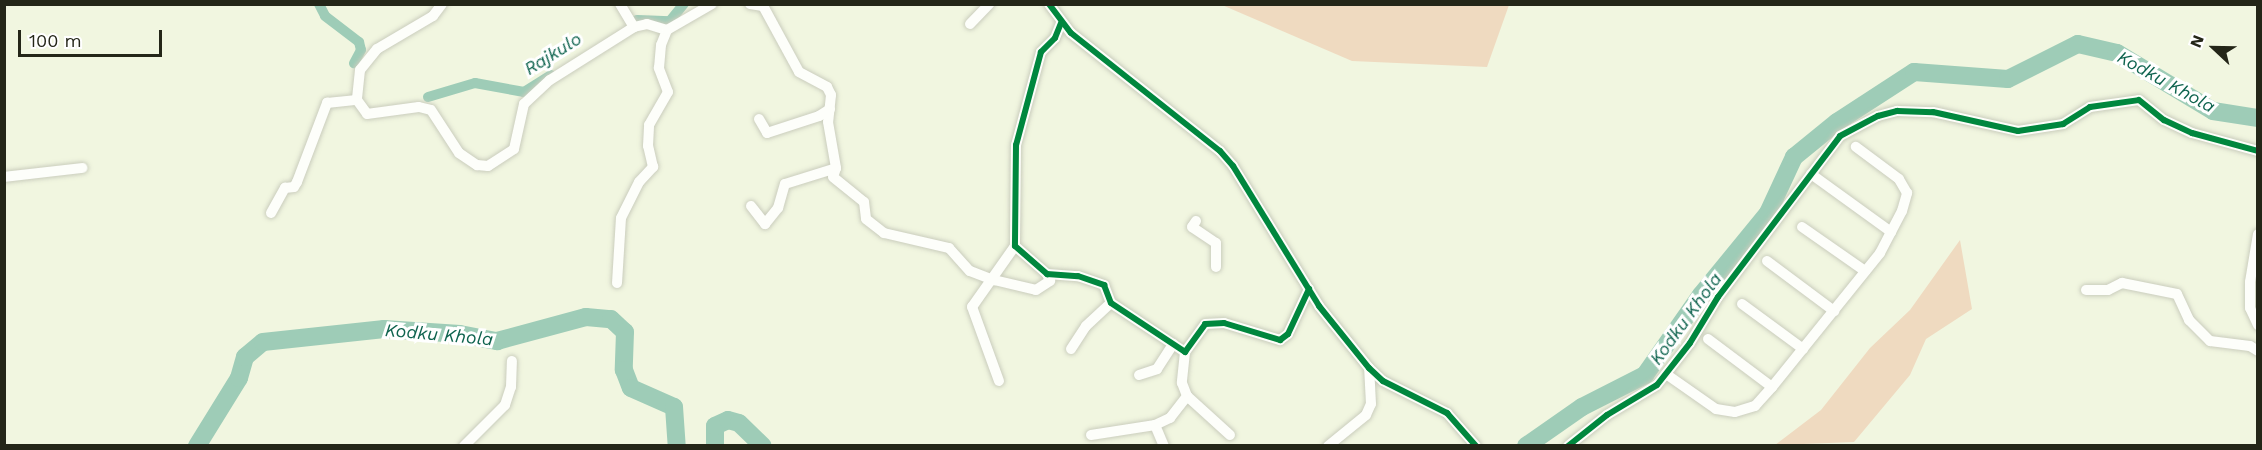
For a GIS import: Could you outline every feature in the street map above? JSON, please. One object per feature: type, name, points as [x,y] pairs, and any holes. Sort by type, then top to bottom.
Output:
[{"type":"street","points":[[442,4],[433,16],[377,49],[360,70],[357,100],[367,114],[425,107],[445,127],[459,153],[477,165],[488,165],[514,149],[519,116],[530,96],[634,27],[647,24],[667,30],[712,4]]},
{"type":"street","points":[[620,4],[634,27]]},
{"type":"street","points":[[750,4],[762,5],[799,72],[827,87],[830,109],[828,122],[836,168],[833,177],[864,202],[866,219],[884,233],[949,248],[970,271],[994,280],[1036,290],[1050,281],[1047,274],[1015,246]]},
{"type":"street","points":[[970,24],[989,4]]},
{"type":"street","points":[[1050,4],[1061,23],[1172,116],[1220,151],[1275,228],[1309,289],[1370,368],[1383,381],[1447,413],[1471,444]]},
{"type":"street","points":[[999,381],[972,307],[994,280],[1015,246],[1016,145],[1041,52],[1055,38],[1061,23]]},
{"type":"street","points":[[617,283],[621,218],[634,190],[653,167],[648,146],[649,125],[668,92],[659,68],[667,30]]},
{"type":"street","points":[[271,213],[285,188],[294,187],[327,104],[357,100]]},
{"type":"street","points":[[1568,446],[1607,415],[1657,385],[1718,297],[1840,136],[1897,111],[1933,112],[2018,131],[2063,124],[2090,107],[2139,100],[2164,120],[2192,133],[2258,151]]},
{"type":"street","points":[[759,119],[767,133],[819,116],[830,109]]},
{"type":"street","points":[[1666,374],[1716,409],[1735,412],[1755,406],[1772,387],[1865,271],[1891,232],[1907,193],[1899,179],[1856,147]]},
{"type":"street","points":[[4,177],[82,168]]},
{"type":"street","points":[[751,206],[765,224],[778,208],[785,183],[836,168]]},
{"type":"street","points":[[1811,174],[1891,232]]},
{"type":"street","points":[[1196,221],[1192,227],[1216,243],[1216,267]]},
{"type":"street","points":[[1802,227],[1865,271]]},
{"type":"street","points":[[2258,234],[2250,282],[2250,308],[2258,325]]},
{"type":"street","points":[[1767,261],[1834,311]]},
{"type":"street","points":[[1047,274],[1078,276],[1104,285],[1111,303],[1185,352]]},
{"type":"street","points":[[2086,290],[2108,290],[2122,283],[2177,294],[2189,320],[2210,341],[2250,346],[2258,351]]},
{"type":"street","points":[[1230,435],[1187,396],[1182,383],[1185,352],[1205,324],[1224,323],[1280,340],[1287,334],[1309,289]]},
{"type":"street","points":[[1071,349],[1086,326],[1111,303]]},
{"type":"street","points":[[1742,304],[1803,349]]},
{"type":"street","points":[[1708,339],[1772,387]]},
{"type":"street","points":[[1139,375],[1157,369],[1173,344]]},
{"type":"street","points":[[464,446],[505,405],[511,387],[512,361]]},
{"type":"street","points":[[1328,446],[1366,415],[1371,404],[1370,368]]},
{"type":"street","points":[[1091,435],[1155,425],[1170,418],[1187,396]]},
{"type":"street","points":[[1155,425],[1164,446]]},
{"type":"shaded area","points":[[1509,4],[1487,67],[1352,61],[1222,5]]},
{"type":"shaded area","points":[[1960,240],[1972,309],[1926,339],[1910,375],[1854,442],[1775,445],[1821,410],[1870,348],[1910,310]]},
{"type":"waterway","points":[[319,4],[325,16],[359,42],[361,50],[354,63]]},
{"type":"waterway","name":"Rajkulo","points":[[637,20],[670,21],[684,4]]},
{"type":"waterway","name":"Kodku Khola","points":[[1526,446],[1582,407],[1645,375],[1701,295],[1768,213],[1794,157],[1837,122],[1914,72],[2008,79],[2078,44],[2117,53],[2213,111],[2258,118]]},
{"type":"waterway","name":"Rajkulo","points":[[428,97],[475,83],[524,92],[551,75]]},
{"type":"waterway","name":"Kodku Khola","points":[[197,446],[239,378],[245,357],[263,342],[384,329],[460,334],[497,341],[586,317],[611,319],[625,332],[624,370],[631,388],[674,407],[677,446]]},
{"type":"waterway","name":"Kodku Khola","points":[[715,446],[715,426],[728,420],[739,423],[763,446]]},
{"type":"cycle path","points":[[1049,4],[1071,33],[1220,151],[1233,166],[1319,306],[1369,368],[1383,381],[1447,413],[1476,446]]},
{"type":"cycle path","points":[[1061,23],[1055,38],[1041,52],[1016,145],[1015,246],[1047,274],[1078,276],[1104,285],[1111,303],[1185,352],[1205,324],[1224,323],[1280,340],[1288,334],[1309,289]]},
{"type":"cycle path","points":[[1568,446],[1607,415],[1657,385],[1690,343],[1718,297],[1840,136],[1878,116],[1897,111],[1933,112],[2018,131],[2063,124],[2090,107],[2139,100],[2164,120],[2192,133],[2258,151]]}]
